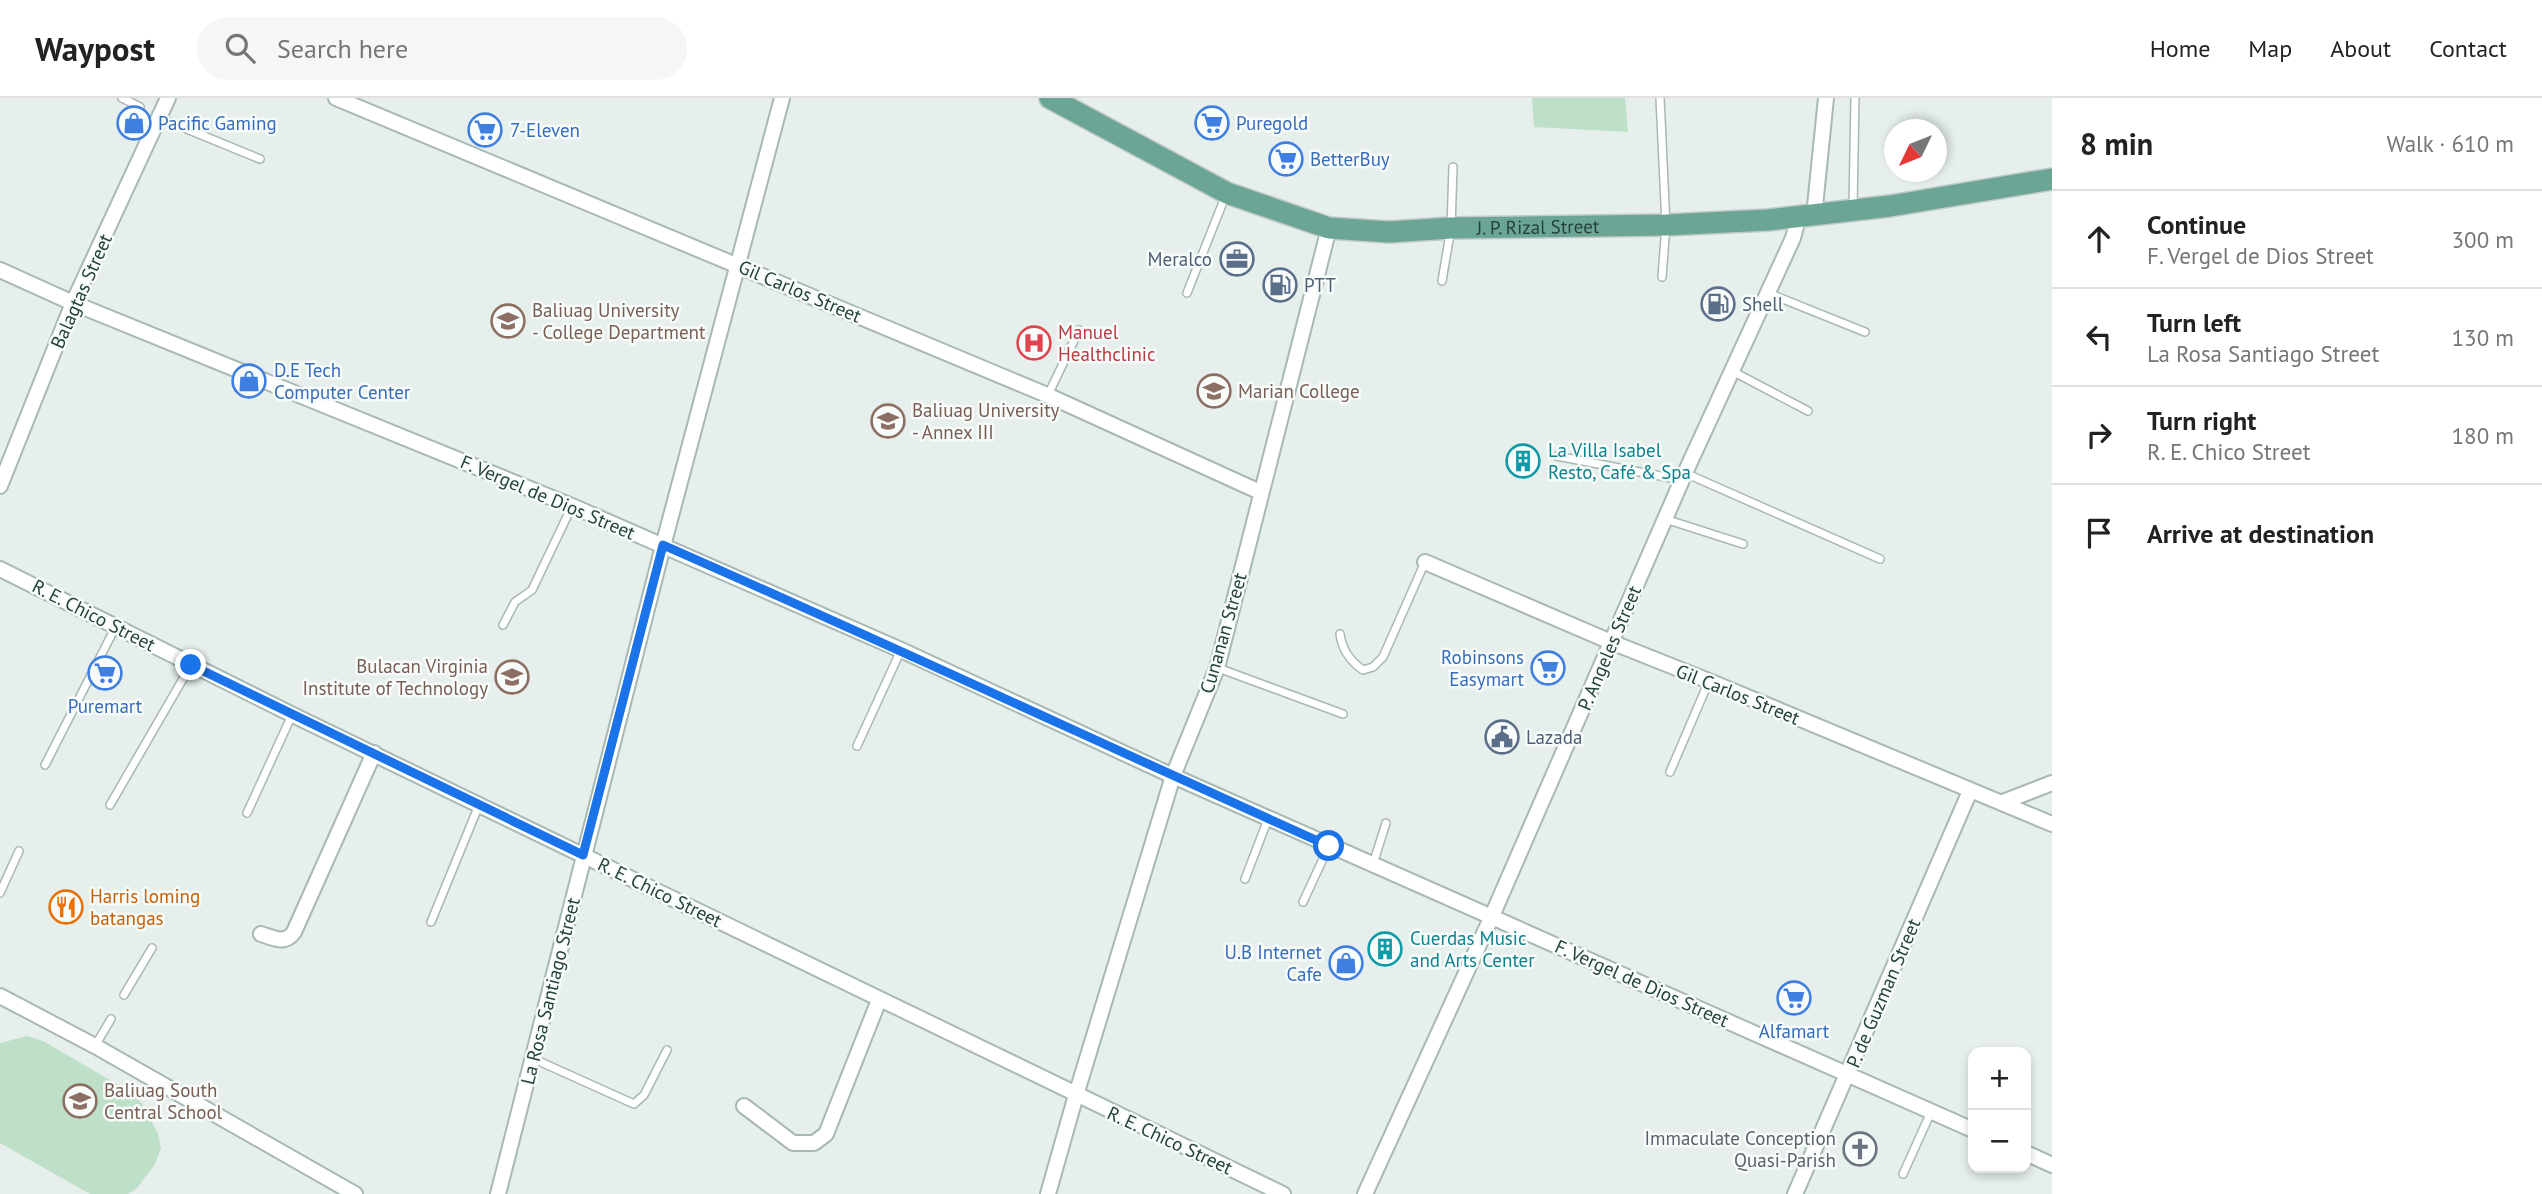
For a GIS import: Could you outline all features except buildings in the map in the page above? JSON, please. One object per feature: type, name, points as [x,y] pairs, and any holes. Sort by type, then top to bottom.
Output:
[{"type":"main road","name":"J. P. Rizal Street","points":[[1050,98],[1227,193],[1329,228],[1389,232],[1768,220],[1853,212],[2052,179]]},
{"type":"street","name":"Balagtas Street","points":[[0,486],[73,303],[168,98]]},
{"type":"street","name":"Gil Carlos Street","points":[[335,98],[1047,395],[1260,492]]},
{"type":"street","name":"La Rosa Santiago Street","points":[[498,1194],[663,545],[782,98]]},
{"type":"street","name":"P. Angeles Street","points":[[1365,1194],[1492,916],[1683,476],[1767,292],[1806,216],[1826,98]]},
{"type":"street","name":"Cunanan Street","points":[[1048,1194],[1173,776],[1217,668],[1329,228]]},
{"type":"street","name":"F. Vergel de Dios Street","points":[[0,270],[73,303],[663,545],[901,650],[1329,846],[1968,1128]]},
{"type":"street","name":"Gil Carlos Street","points":[[1424,562],[2052,824]]},
{"type":"street","name":"R. E. Chico Street","points":[[0,569],[293,715],[1283,1194]]},
{"type":"street","points":[[261,934],[283,941],[289,939],[294,932],[374,753]]},
{"type":"street","points":[[2003,802],[2052,783]]},
{"type":"street","name":"P. de Guzman Street","points":[[1795,1194],[1970,791]]},
{"type":"street","points":[[0,996],[95,1046],[355,1194]]},
{"type":"street","points":[[744,1106],[793,1143],[814,1143],[826,1134],[879,1000]]},
{"type":"street","points":[[2031,1155],[2052,1165]]},
{"type":"lane","points":[[122,98],[140,107]]},
{"type":"lane","points":[[1660,98],[1666,225],[1662,277]]},
{"type":"lane","points":[[1853,212],[1855,98]]},
{"type":"lane","points":[[160,118],[260,159]]},
{"type":"lane","points":[[1442,281],[1451,228],[1453,167]]},
{"type":"lane","points":[[1187,293],[1227,193]]},
{"type":"lane","points":[[1767,292],[1865,332]]},
{"type":"lane","points":[[1047,395],[1079,330]]},
{"type":"lane","points":[[1731,371],[1808,411]]},
{"type":"lane","points":[[1556,456],[1683,476],[1880,559]]},
{"type":"lane","points":[[503,625],[515,602],[532,590],[572,506]]},
{"type":"lane","points":[[1664,519],[1742,544]]},
{"type":"lane","points":[[1340,634],[1342,646],[1353,663],[1363,670],[1373,667],[1383,657],[1424,562]]},
{"type":"lane","points":[[45,765],[117,626]]},
{"type":"lane","points":[[858,746],[901,650]]},
{"type":"lane","points":[[110,805],[191,665]]},
{"type":"lane","points":[[1217,668],[1343,714]]},
{"type":"lane","points":[[1670,772],[1709,681]]},
{"type":"lane","points":[[247,813],[293,715]]},
{"type":"lane","points":[[431,922],[480,804]]},
{"type":"lane","points":[[1245,879],[1268,818]]},
{"type":"lane","points":[[1373,865],[1386,823]]},
{"type":"lane","points":[[1303,902],[1329,846]]},
{"type":"lane","points":[[0,893],[19,851]]},
{"type":"lane","points":[[124,995],[152,948]]},
{"type":"lane","points":[[95,1046],[111,1019]]},
{"type":"lane","points":[[534,1059],[634,1104],[644,1095],[667,1050]]},
{"type":"lane","points":[[1903,1174],[1931,1112]]},
{"type":"green space","points":[[1532,98],[1625,98],[1628,132],[1534,127]]},
{"type":"green space","name":"Baliuag South Central School","points":[[27,1036],[43,1041],[122,1087],[142,1103],[158,1134],[161,1148],[155,1164],[137,1188],[128,1194],[90,1194],[0,1143],[0,1043]]},
{"type":"place","name":"Pacific Gaming","points":[[134,123]]},
{"type":"place","name":"Puregold","points":[[1212,123]]},
{"type":"place","name":"7-Eleven","points":[[485,130]]},
{"type":"place","name":"BetterBuy","points":[[1286,159]]},
{"type":"place","name":"Meralco","points":[[1237,259]]},
{"type":"place","name":"PTT","points":[[1280,285]]},
{"type":"place","name":"Shell","points":[[1718,304]]},
{"type":"place","name":"Baliuag University - College Department","points":[[508,321]]},
{"type":"place","name":"Manuel Healthclinic","points":[[1034,343]]},
{"type":"place","name":"D.E Tech Computer Center","points":[[249,381]]},
{"type":"place","name":"Marian College","points":[[1214,391]]},
{"type":"place","name":"Baliuag University - Annex III","points":[[888,421]]},
{"type":"place","name":"La Villa Isabel Resto, Café & Spa","points":[[1523,461]]},
{"type":"place","name":"Robinsons Easymart","points":[[1548,668]]},
{"type":"place","name":"Puremart","points":[[105,673]]},
{"type":"place","name":"Bulacan Virginia Institute of Technology","points":[[512,677]]},
{"type":"place","name":"Lazada","points":[[1502,737]]},
{"type":"place","name":"Harris loming batangas","points":[[66,907]]},
{"type":"place","name":"Cuerdas Music and Arts Center","points":[[1385,949]]},
{"type":"place","name":"U.B Internet Cafe","points":[[1346,963]]},
{"type":"place","name":"Alfamart","points":[[1794,998]]},
{"type":"place","name":"Baliuag South Central School","points":[[80,1101]]},
{"type":"place","name":"Immaculate Conception Quasi-Parish","points":[[1860,1149]]},
{"type":"route","points":[[191,665],[583,855],[663,545],[901,650],[1329,846]]}]
